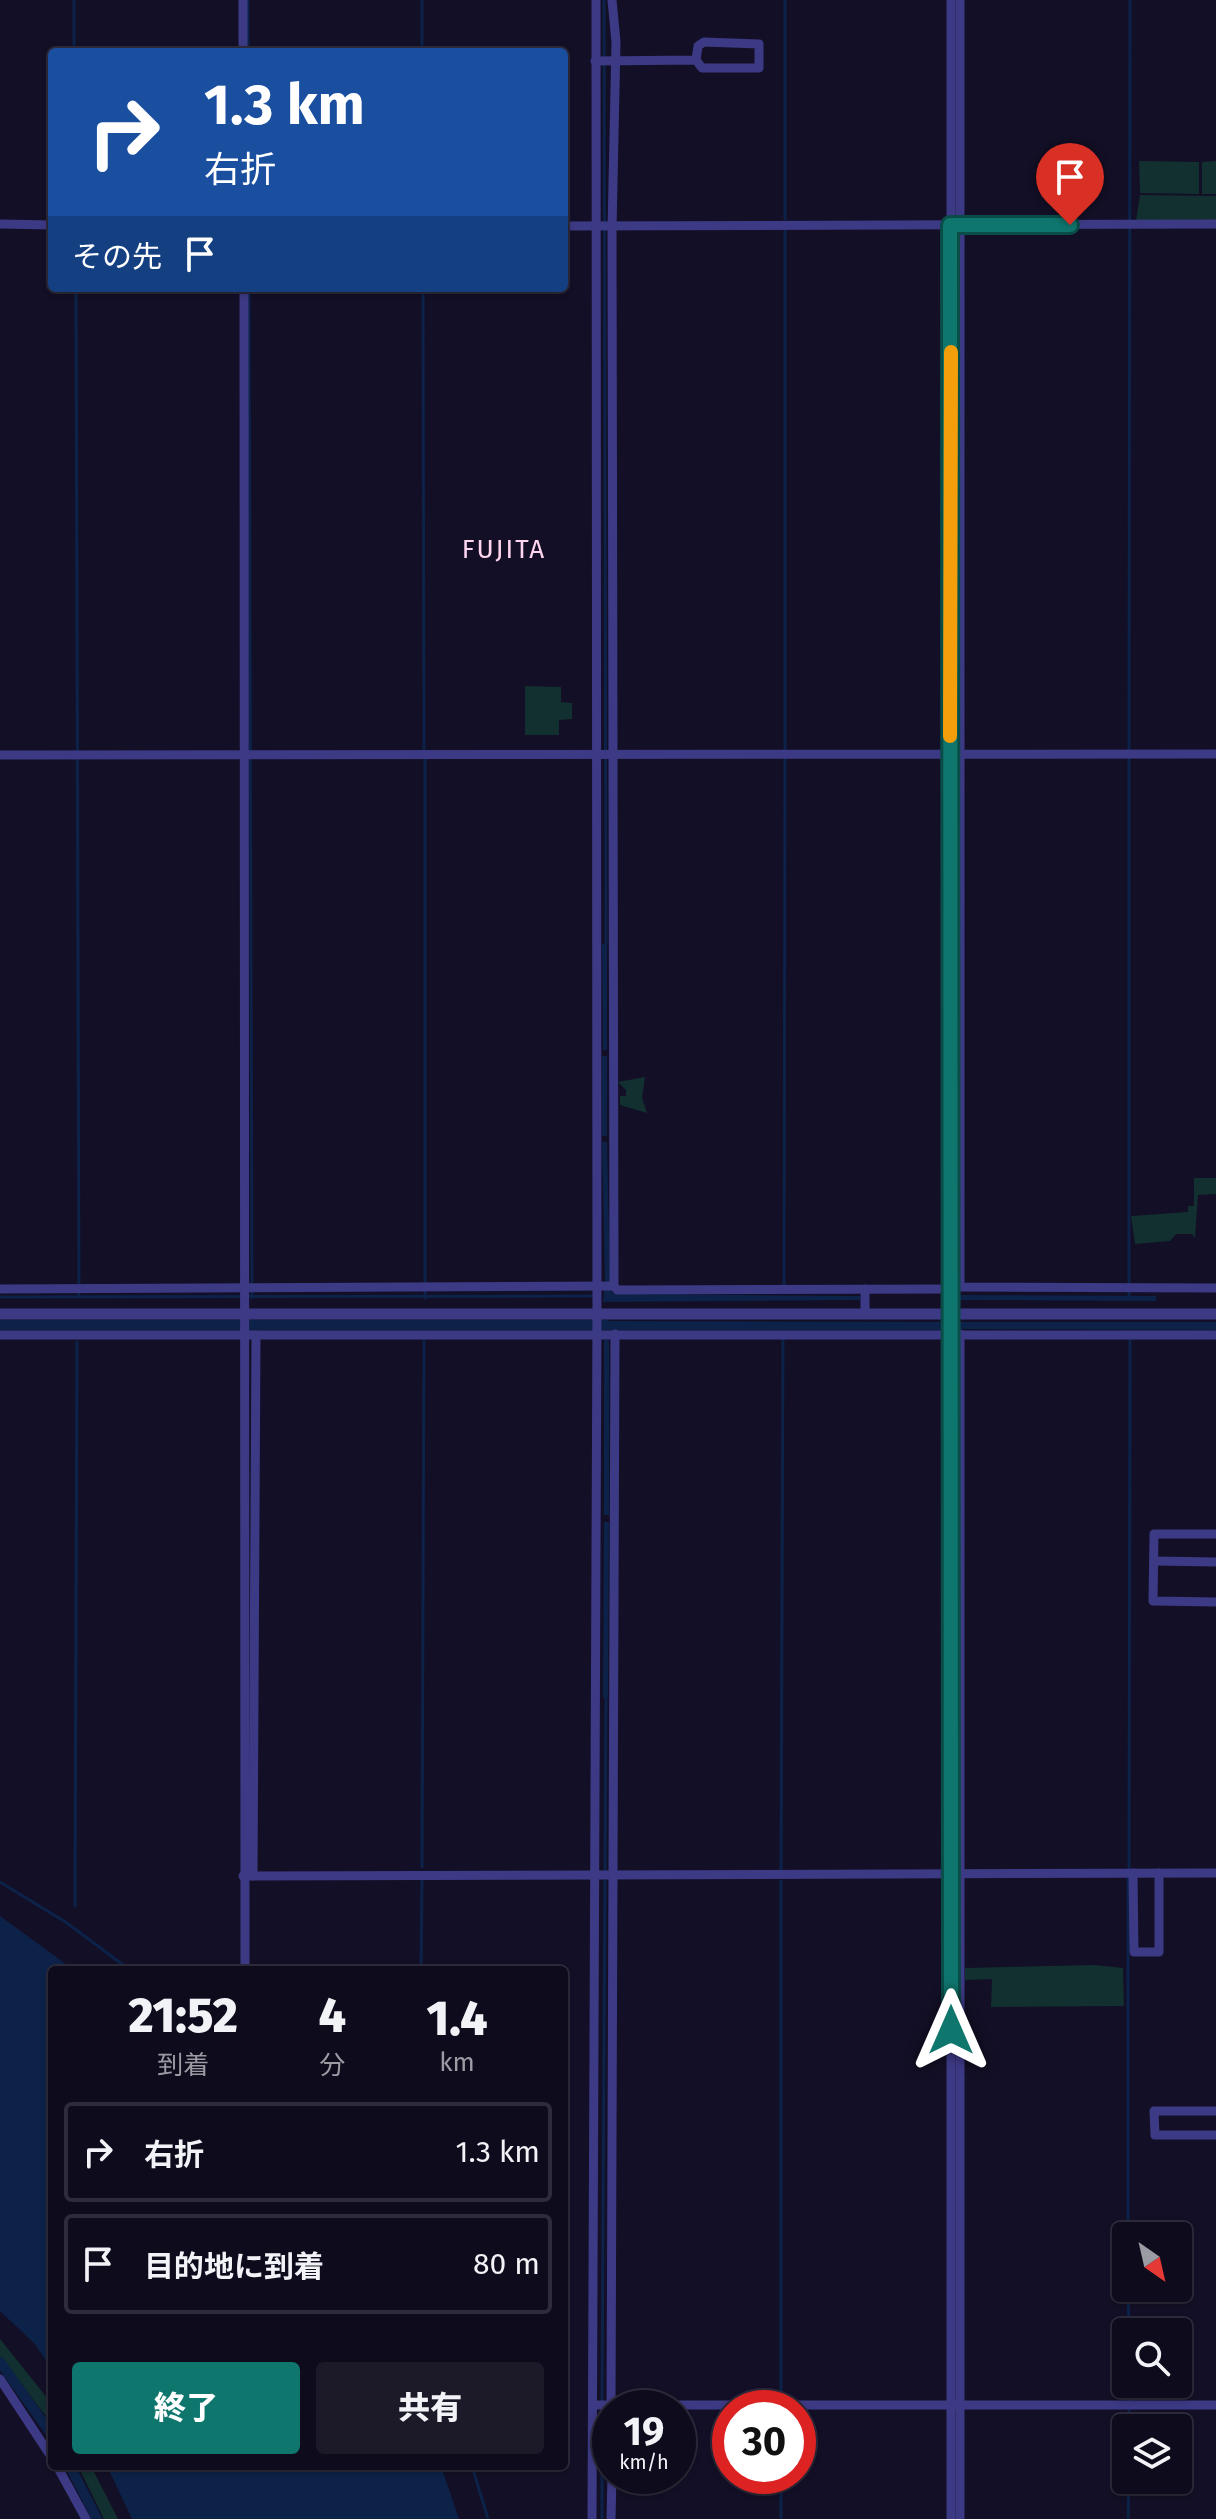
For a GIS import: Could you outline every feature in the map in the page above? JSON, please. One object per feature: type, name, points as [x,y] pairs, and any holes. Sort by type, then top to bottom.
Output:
[{"type":"street","points":[[243,0],[243,48]]},
{"type":"street","points":[[596,0],[605,27],[603,1290]]},
{"type":"street","points":[[604,2390],[606,1518],[602,1328],[605,755],[603,226],[605,27],[612,0]]},
{"type":"street","points":[[951,0],[955,225],[952,1306],[956,1421],[956,2404],[960,2519]]},
{"type":"street","points":[[955,225],[960,0]]},
{"type":"street","points":[[704,42],[759,44],[759,68],[702,68],[696,60],[698,46],[704,42]]},
{"type":"street","points":[[604,61],[696,60]]},
{"type":"street","points":[[0,224],[48,225]]},
{"type":"street","points":[[568,226],[1216,224]]},
{"type":"street","points":[[244,292],[249,754],[251,1599],[245,1966]]},
{"type":"street","points":[[0,755],[1216,754]]},
{"type":"street","points":[[0,1335],[249,1310],[425,1288],[617,1290],[952,1306],[1216,1314]]},
{"type":"street","points":[[0,1289],[79,1290],[249,1310],[602,1328],[952,1306],[1129,1290],[1216,1288]]},
{"type":"street","points":[[0,1314],[249,1310],[602,1328],[865,1300],[952,1306],[1216,1335]]},
{"type":"street","points":[[602,1328],[606,1518],[604,2390]]},
{"type":"street","points":[[1216,1534],[1154,1534],[1153,1601],[1216,1602]]},
{"type":"street","points":[[1154,1561],[1216,1562]]},
{"type":"street","points":[[1133,1873],[1134,1952],[1159,1952],[1159,1873]]},
{"type":"street","points":[[249,1876],[1216,1873]]},
{"type":"street","points":[[1216,2111],[1154,2111],[1155,2135],[1216,2135]]},
{"type":"street","points":[[0,2379],[48,2452]]},
{"type":"street","points":[[951,2519],[956,2404]]},
{"type":"street","points":[[696,2405],[1216,2405]]},
{"type":"street","points":[[59,2470],[86,2519]]},
{"type":"street","points":[[592,2519],[595,2494]]},
{"type":"street","points":[[611,2519],[612,2494]]},
{"type":"green space","points":[[1139,161],[1199,162],[1199,194],[1140,193]]},
{"type":"green space","points":[[1216,161],[1216,194],[1202,194],[1202,162]]},
{"type":"green space","points":[[1140,195],[1216,196],[1216,221],[1136,221]]},
{"type":"green space","points":[[525,686],[561,687],[561,702],[572,703],[572,719],[559,720],[559,735],[525,735]]},
{"type":"green space","points":[[645,1077],[642,1098],[647,1113],[620,1105],[620,1096],[626,1096],[626,1090],[618,1082]]},
{"type":"green space","points":[[1194,1178],[1216,1178],[1216,1194],[1198,1195],[1195,1238],[1192,1234],[1176,1234],[1170,1241],[1135,1244],[1131,1216],[1188,1212],[1188,1206],[1194,1206]]},
{"type":"green space","points":[[1094,1965],[1123,1968],[1124,2006],[991,2007],[992,1979],[965,1980],[965,1968]]},
{"type":"green space","points":[[0,2339],[48,2399],[48,2419],[0,2356]]},
{"type":"green space","points":[[80,2470],[93,2470],[118,2519],[104,2519]]},
{"type":"water","points":[[602,944],[607,944],[607,1050],[603,1050]]},
{"type":"water","points":[[602,1056],[607,1056],[607,1136],[602,1136]]},
{"type":"water","points":[[602,1142],[607,1142],[610,1283],[605,1283]]},
{"type":"water","points":[[610,1289],[613,1294],[860,1296],[860,1300],[603,1302],[604,1290]]},
{"type":"water","points":[[954,1290],[959,1295],[1156,1296],[1156,1301],[955,1300]]},
{"type":"water","points":[[605,1321],[946,1322],[947,1327],[944,1330],[605,1330]]},
{"type":"water","points":[[956,1322],[1216,1322],[1216,1330],[957,1329]]},
{"type":"water","points":[[604,1340],[609,1340],[609,1515],[604,1515]]},
{"type":"water","points":[[604,1522],[609,1522],[608,1698],[603,1698]]},
{"type":"water","points":[[0,1916],[69,1966],[48,1966],[48,2363],[34,2343],[0,2311]]},
{"type":"water","points":[[109,2470],[442,2470],[459,2519],[132,2519]]},
{"type":"waterway","points":[[74,0],[74,48]]},
{"type":"waterway","points":[[248,0],[248,48]]},
{"type":"waterway","points":[[422,0],[422,48]]},
{"type":"waterway","points":[[604,0],[606,945]]},
{"type":"waterway","points":[[785,0],[785,219]]},
{"type":"waterway","points":[[1129,750],[1130,0]]},
{"type":"waterway","points":[[785,229],[785,750]]},
{"type":"waterway","points":[[76,292],[79,1297]]},
{"type":"waterway","points":[[249,292],[252,1298]]},
{"type":"waterway","points":[[423,292],[424,750]]},
{"type":"waterway","points":[[1129,758],[1129,1298]]},
{"type":"waterway","points":[[425,759],[425,1298]]},
{"type":"waterway","points":[[784,1285],[785,759]]},
{"type":"waterway","points":[[0,1297],[596,1296]]},
{"type":"waterway","points":[[0,1325],[606,1325]]},
{"type":"waterway","points":[[252,1325],[252,1330]]},
{"type":"waterway","points":[[1129,1869],[1130,1337]]},
{"type":"waterway","points":[[781,1870],[783,1338]]},
{"type":"waterway","points":[[422,1867],[424,1339]]},
{"type":"waterway","points":[[75,1906],[77,1342]]},
{"type":"waterway","points":[[602,2390],[606,1697]]},
{"type":"waterway","points":[[1128,1877],[1128,2222]]},
{"type":"waterway","points":[[421,1966],[422,1880]]},
{"type":"waterway","points":[[781,1881],[781,2390]]},
{"type":"waterway","points":[[0,1882],[67,1923],[125,1966]]},
{"type":"waterway","points":[[1128,2302],[1129,2318]]},
{"type":"waterway","points":[[0,2362],[48,2429]]},
{"type":"waterway","points":[[1129,2398],[1129,2414]]},
{"type":"waterway","points":[[72,2470],[97,2519]]},
{"type":"waterway","points":[[473,2470],[488,2519]]},
{"type":"waterway","points":[[602,2494],[602,2519]]},
{"type":"waterway","points":[[781,2494],[781,2519]]},
{"type":"waterway","points":[[1128,2519],[1129,2494]]},
{"type":"slow traffic","points":[[950,736],[951,352]]},
{"type":"district","name":"FUJITA","points":[[504,549]]},
{"type":"route","points":[[951,2030],[950,225],[1070,225]]}]
